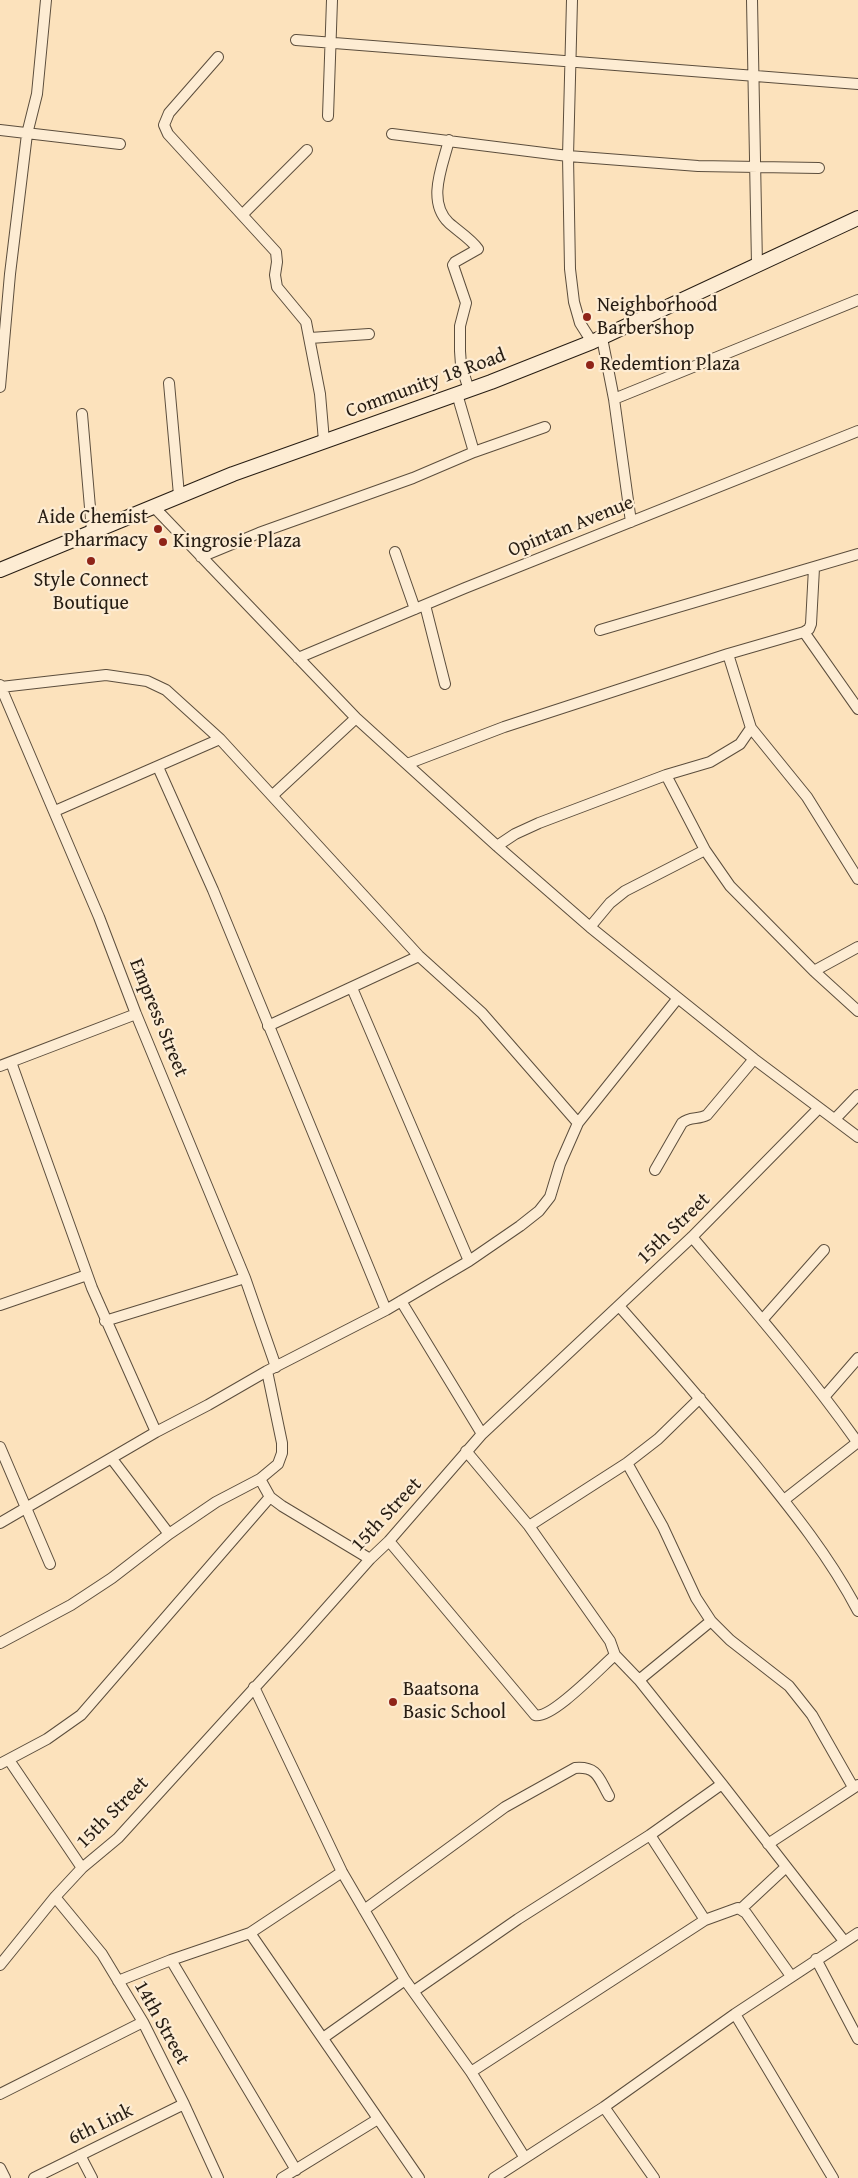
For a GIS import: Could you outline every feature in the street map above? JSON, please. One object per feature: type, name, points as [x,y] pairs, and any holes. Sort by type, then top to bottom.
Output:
[{"type":"main road","name":"Community 18 Road","points":[[0,570],[179,495],[463,392],[597,340],[858,218]]},
{"type":"street","points":[[0,386],[10,274],[27,134],[38,94],[46,0]]},
{"type":"street","points":[[328,116],[332,0]]},
{"type":"street","points":[[572,0],[568,156],[570,269],[574,302],[580,323],[597,340],[614,399],[631,522]]},
{"type":"street","points":[[752,0],[757,265]]},
{"type":"street","points":[[296,40],[569,63],[858,84]]},
{"type":"street","points":[[218,57],[169,113],[164,125],[168,134],[276,252],[275,275],[277,287],[306,322],[321,403],[324,441]]},
{"type":"street","points":[[0,130],[120,144]]},
{"type":"street","points":[[392,134],[568,156],[698,166],[819,168]]},
{"type":"street","points":[[450,140],[437,185],[437,197],[446,220],[478,249],[455,262],[454,265],[466,303],[460,326],[460,351],[463,392],[474,452]]},
{"type":"street","points":[[242,215],[308,150]]},
{"type":"street","points":[[614,399],[858,300]]},
{"type":"street","points":[[310,338],[369,334]]},
{"type":"street","points":[[169,384],[179,495]]},
{"type":"street","points":[[82,414],[92,531]]},
{"type":"street","points":[[201,557],[259,533],[413,478],[474,452],[545,427]]},
{"type":"street","name":"Opintan Avenue","points":[[298,658],[858,431]]},
{"type":"street","points":[[153,506],[356,718],[496,846],[590,927],[754,1060],[835,1118],[858,1137]]},
{"type":"street","points":[[395,552],[420,607],[445,684]]},
{"type":"street","points":[[600,630],[858,554]]},
{"type":"street","points":[[407,764],[504,727],[728,654],[809,630],[811,624],[814,568]]},
{"type":"street","points":[[804,632],[858,709]]},
{"type":"street","points":[[728,654],[751,728],[806,797],[858,879]]},
{"type":"street","points":[[0,686],[106,676],[147,681],[173,695],[220,739],[273,795],[419,956],[482,1013],[578,1123]]},
{"type":"street","name":"Empress Street","points":[[0,686],[55,811],[245,1278],[272,1369],[282,1443],[282,1453],[278,1464],[260,1479],[228,1495],[169,1534],[112,1578],[71,1605],[0,1643]]},
{"type":"street","points":[[273,795],[356,718]]},
{"type":"street","points":[[496,846],[515,834],[539,823],[666,775],[710,762],[729,752],[745,738],[751,728]]},
{"type":"street","points":[[55,811],[220,739]]},
{"type":"street","points":[[158,767],[185,824],[386,1310]]},
{"type":"street","points":[[666,775],[706,850],[730,886],[814,971],[858,1011]]},
{"type":"street","points":[[590,927],[610,903],[625,890],[706,850]]},
{"type":"street","points":[[814,971],[858,947]]},
{"type":"street","points":[[268,1026],[419,956]]},
{"type":"street","points":[[352,988],[469,1261]]},
{"type":"street","points":[[0,1523],[156,1432],[386,1310],[469,1261],[520,1226],[539,1211],[550,1197],[560,1164],[578,1123],[678,998]]},
{"type":"street","points":[[0,1066],[136,1014]]},
{"type":"street","points":[[655,1170],[682,1123],[686,1120],[701,1118],[707,1115],[754,1060]]},
{"type":"street","points":[[11,1062],[105,1321],[156,1432]]},
{"type":"street","points":[[835,1118],[858,1095]]},
{"type":"street","name":"15th Street","points":[[0,1965],[55,1897],[82,1868],[118,1838],[370,1559],[389,1541],[482,1434],[692,1237],[819,1108]]},
{"type":"street","points":[[692,1237],[763,1319],[858,1442],[784,1500]]},
{"type":"street","points":[[763,1319],[824,1250]]},
{"type":"street","points":[[0,1305],[87,1275]]},
{"type":"street","points":[[105,1321],[245,1278]]},
{"type":"street","points":[[401,1301],[482,1434]]},
{"type":"street","points":[[619,1306],[700,1398],[784,1500],[840,1579],[858,1611]]},
{"type":"street","points":[[824,1396],[858,1358]]},
{"type":"street","points":[[529,1526],[627,1463],[658,1440],[700,1398]]},
{"type":"street","points":[[0,1447],[50,1564]]},
{"type":"street","points":[[466,1451],[529,1526],[610,1641],[615,1655],[639,1680],[844,1941]]},
{"type":"street","points":[[112,1458],[169,1534]]},
{"type":"street","points":[[627,1463],[663,1527],[696,1598],[711,1621],[730,1640],[789,1686],[812,1715],[856,1786],[768,1844]]},
{"type":"street","points":[[260,1479],[270,1497],[282,1506],[370,1559]]},
{"type":"street","points":[[82,1868],[5,1762],[47,1739],[81,1715],[270,1497]]},
{"type":"street","points":[[389,1541],[535,1715],[544,1714],[560,1704],[615,1655]]},
{"type":"street","points":[[639,1680],[711,1621]]},
{"type":"street","points":[[254,1687],[342,1872],[405,1980],[471,2072],[525,2158]]},
{"type":"street","points":[[364,1910],[505,1808],[575,1768],[586,1767],[594,1770],[609,1796]]},
{"type":"street","points":[[414,1991],[568,1886],[650,1835],[722,1784]]},
{"type":"street","points":[[650,1835],[705,1920]]},
{"type":"street","points":[[741,1909],[786,1867]]},
{"type":"street","points":[[118,1981],[171,1960],[250,1933],[342,1872]]},
{"type":"street","name":"14th Street","points":[[55,1897],[102,1954],[142,2022],[184,2104],[218,2178]]},
{"type":"street","points":[[471,2072],[705,1920],[738,1908],[746,1913],[791,1976]]},
{"type":"street","points":[[250,1933],[419,2178]]},
{"type":"street","points":[[494,2178],[604,2107],[735,2014],[858,1933]]},
{"type":"street","points":[[816,1959],[858,2039]]},
{"type":"street","points":[[171,1960],[296,2170]]},
{"type":"street","points":[[323,2038],[405,1980]]},
{"type":"street","points":[[735,2014],[833,2178]]},
{"type":"street","points":[[0,2094],[142,2022]]},
{"type":"street","name":"6th Link","points":[[34,2178],[184,2104]]},
{"type":"street","points":[[604,2107],[654,2178]]},
{"type":"street","points":[[282,2178],[378,2119]]},
{"type":"street","points":[[80,2155],[92,2178]]},
{"type":"street","points":[[0,2168],[4,2178]]},
{"type":"place","name":"Neighborhood Barbershop","points":[[587,317]]},
{"type":"place","name":"Redemtion Plaza","points":[[590,365]]},
{"type":"place","name":"Aide Chemist Pharmacy","points":[[158,529]]},
{"type":"place","name":"Kingrosie Plaza","points":[[163,542]]},
{"type":"place","name":"Style Connect Boutique","points":[[91,561]]},
{"type":"place","name":"Baatsona Basic School","points":[[393,1702]]}]
